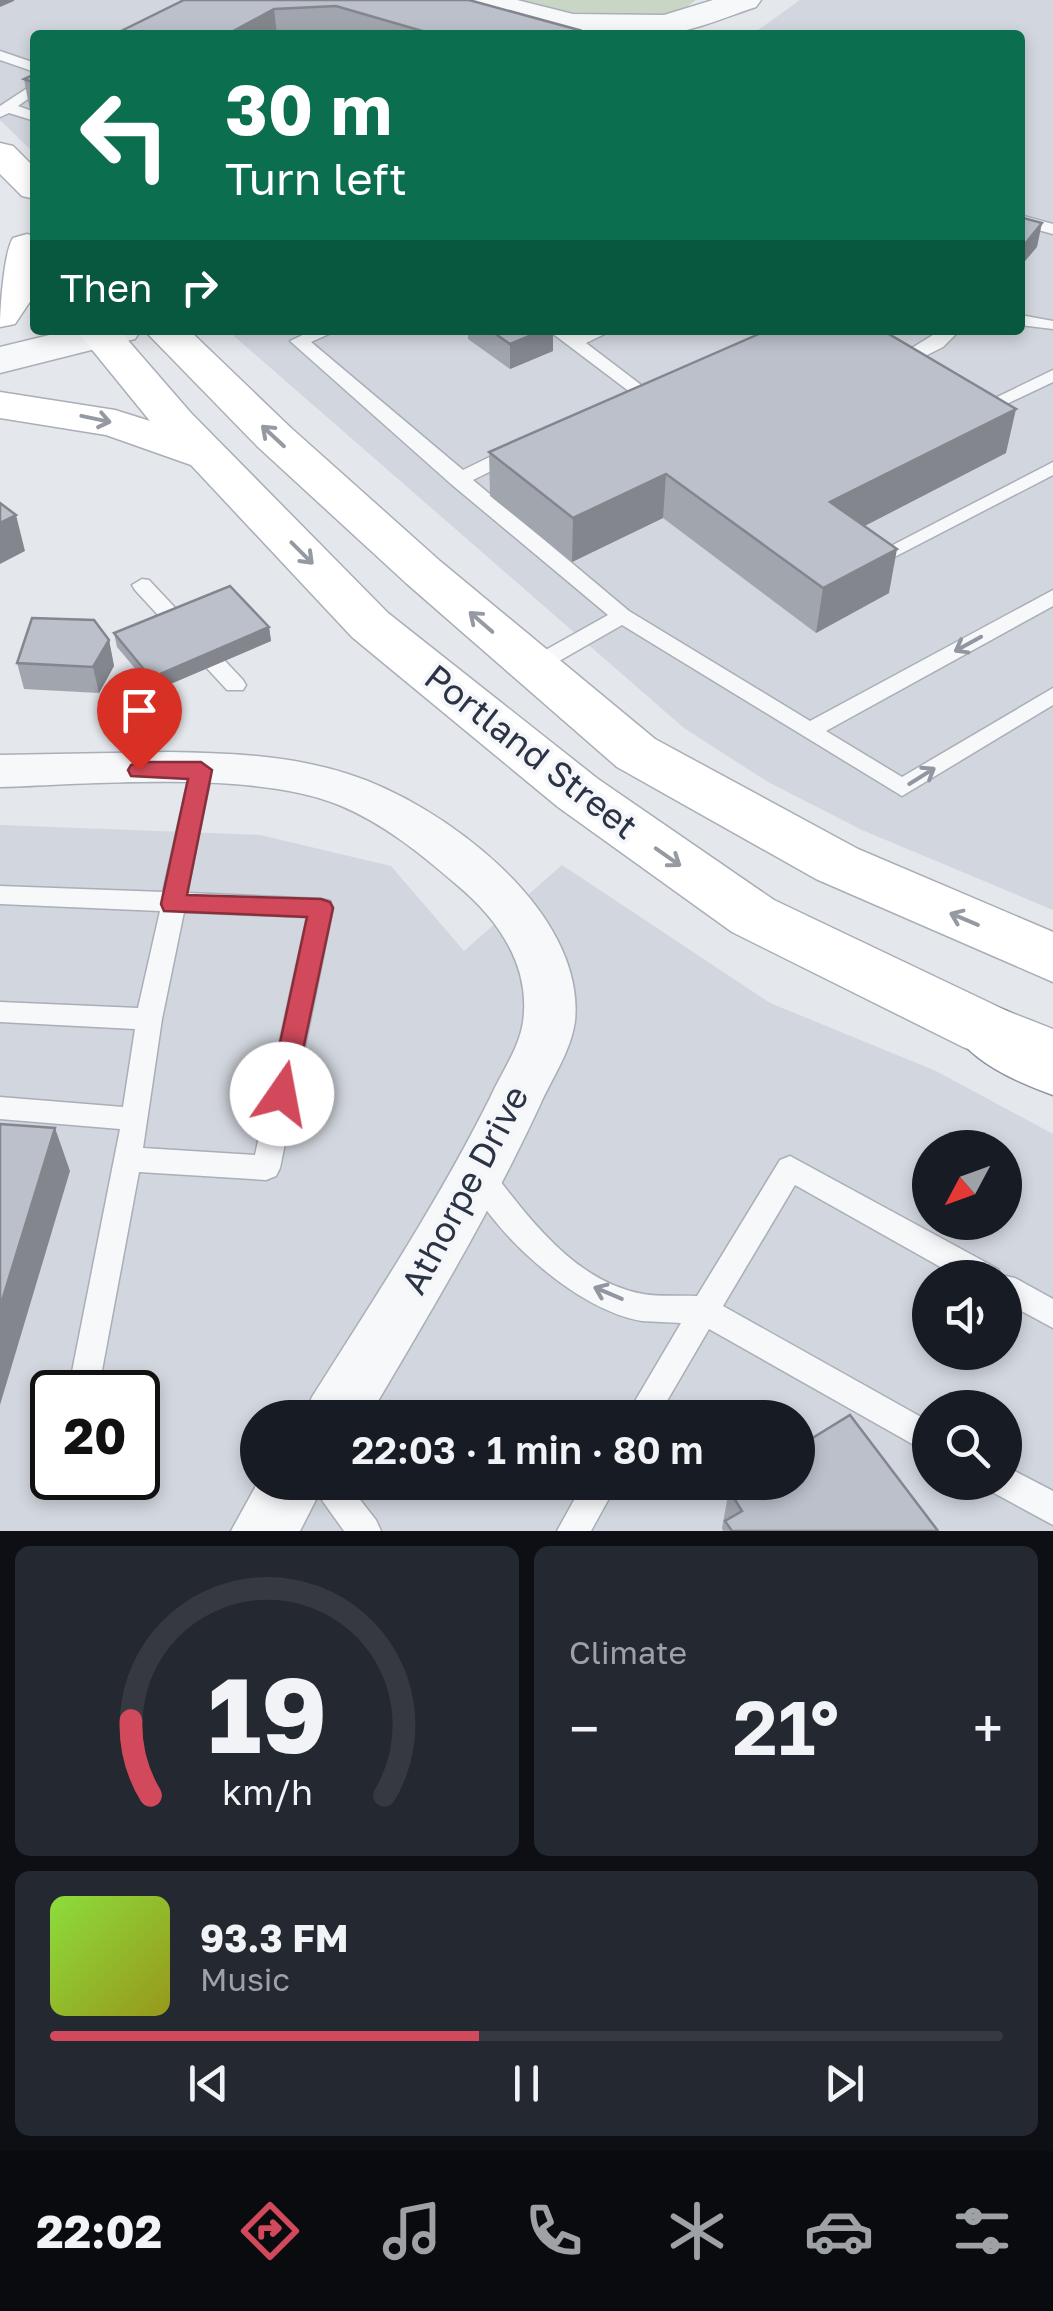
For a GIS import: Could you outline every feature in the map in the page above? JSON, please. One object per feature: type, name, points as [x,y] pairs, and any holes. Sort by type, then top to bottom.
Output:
[{"type":"main road","points":[[0,314],[27,278],[22,240]]},
{"type":"main road","name":"Portland Street","points":[[109,335],[210,458],[370,625],[578,793],[752,916],[986,1029],[1053,1056]]},
{"type":"main road","name":"Portland Street","points":[[170,335],[274,437],[532,667],[636,752],[836,864],[1053,958]]},
{"type":"main road","points":[[0,405],[115,423],[210,458]]},
{"type":"main road","points":[[986,1029],[1053,1068]]},
{"type":"street","points":[[480,0],[597,30]]},
{"type":"street","points":[[572,24],[666,25],[745,0]]},
{"type":"street","points":[[706,30],[745,0]]},
{"type":"street","points":[[0,360],[91,335]]},
{"type":"street","name":"Athorpe Drive","points":[[0,771],[201,770],[314,782],[382,806],[416,825],[500,893],[528,932],[542,964],[549,1020],[480,1177],[345,1400]]},
{"type":"street","points":[[262,1531],[282,1500]]},
{"type":"lane","points":[[0,55],[30,66]]},
{"type":"lane","points":[[4,111],[30,91]]},
{"type":"lane","points":[[4,111],[30,117]]},
{"type":"lane","points":[[1025,221],[1053,229]]},
{"type":"lane","points":[[1025,320],[1052,323]]},
{"type":"lane","points":[[315,335],[299,341],[622,616],[902,788],[1053,695]]},
{"type":"lane","points":[[564,335],[640,391]]},
{"type":"lane","points":[[574,342],[592,335]]},
{"type":"lane","points":[[887,368],[937,344],[946,335]]},
{"type":"lane","points":[[968,415],[1053,375]]},
{"type":"lane","points":[[458,480],[541,439]]},
{"type":"lane","points":[[868,563],[1053,468]]},
{"type":"lane","points":[[142,585],[236,685]]},
{"type":"lane","points":[[809,732],[1053,597]]},
{"type":"lane","points":[[532,667],[622,616]]},
{"type":"lane","points":[[86,1370],[135,1119],[148,1020],[201,770]]},
{"type":"lane","points":[[0,894],[321,908],[266,1168],[127,1159]]},
{"type":"lane","points":[[0,1012],[148,1020]]},
{"type":"lane","points":[[0,1108],[135,1119]]},
{"type":"lane","points":[[650,1400],[790,1168],[956,1260]]},
{"type":"lane","points":[[480,1177],[530,1240],[582,1282],[640,1306],[702,1310],[912,1429]]},
{"type":"lane","points":[[1022,1297],[1053,1314]]},
{"type":"lane","points":[[1022,1492],[1053,1509]]},
{"type":"lane","points":[[340,1500],[366,1531]]},
{"type":"lane","points":[[574,1531],[592,1500]]},
{"type":"shaded area","points":[[0,0],[436,0],[538,30],[30,30],[30,149],[0,120]]},
{"type":"shaded area","points":[[800,0],[1053,0],[1053,910],[862,830],[768,782],[684,728],[233,335],[1025,335],[1025,30],[758,30]]},
{"type":"shaded area","points":[[0,825],[260,835],[391,866],[464,951],[562,865],[770,1003],[936,1071],[1053,1134],[1053,1531],[0,1531]]},
{"type":"green space","points":[[518,0],[696,0],[654,30],[630,30]]},
{"type":"building","points":[[184,0],[469,0],[579,30],[419,30],[336,6],[274,9],[235,30],[123,30]]},
{"type":"building","points":[[1025,218],[1042,223],[1025,244]]},
{"type":"building","points":[[497,335],[532,335],[510,344]]},
{"type":"building","points":[[757,335],[890,335],[1016,409],[830,502],[897,549],[823,588],[666,474],[573,518],[489,452]]},
{"type":"building","points":[[0,503],[16,515],[0,523]]},
{"type":"building","points":[[230,586],[269,627],[151,678],[114,633]]},
{"type":"building","points":[[32,618],[94,620],[109,640],[93,667],[17,663]]},
{"type":"building","points":[[0,1124],[55,1128],[0,1307]]},
{"type":"building","points":[[850,1415],[938,1531],[732,1531],[725,1521],[742,1511],[735,1500],[815,1500],[815,1437]]},
{"type":"route","points":[[139,770],[201,770],[173,904],[321,908],[282,1094]]}]
